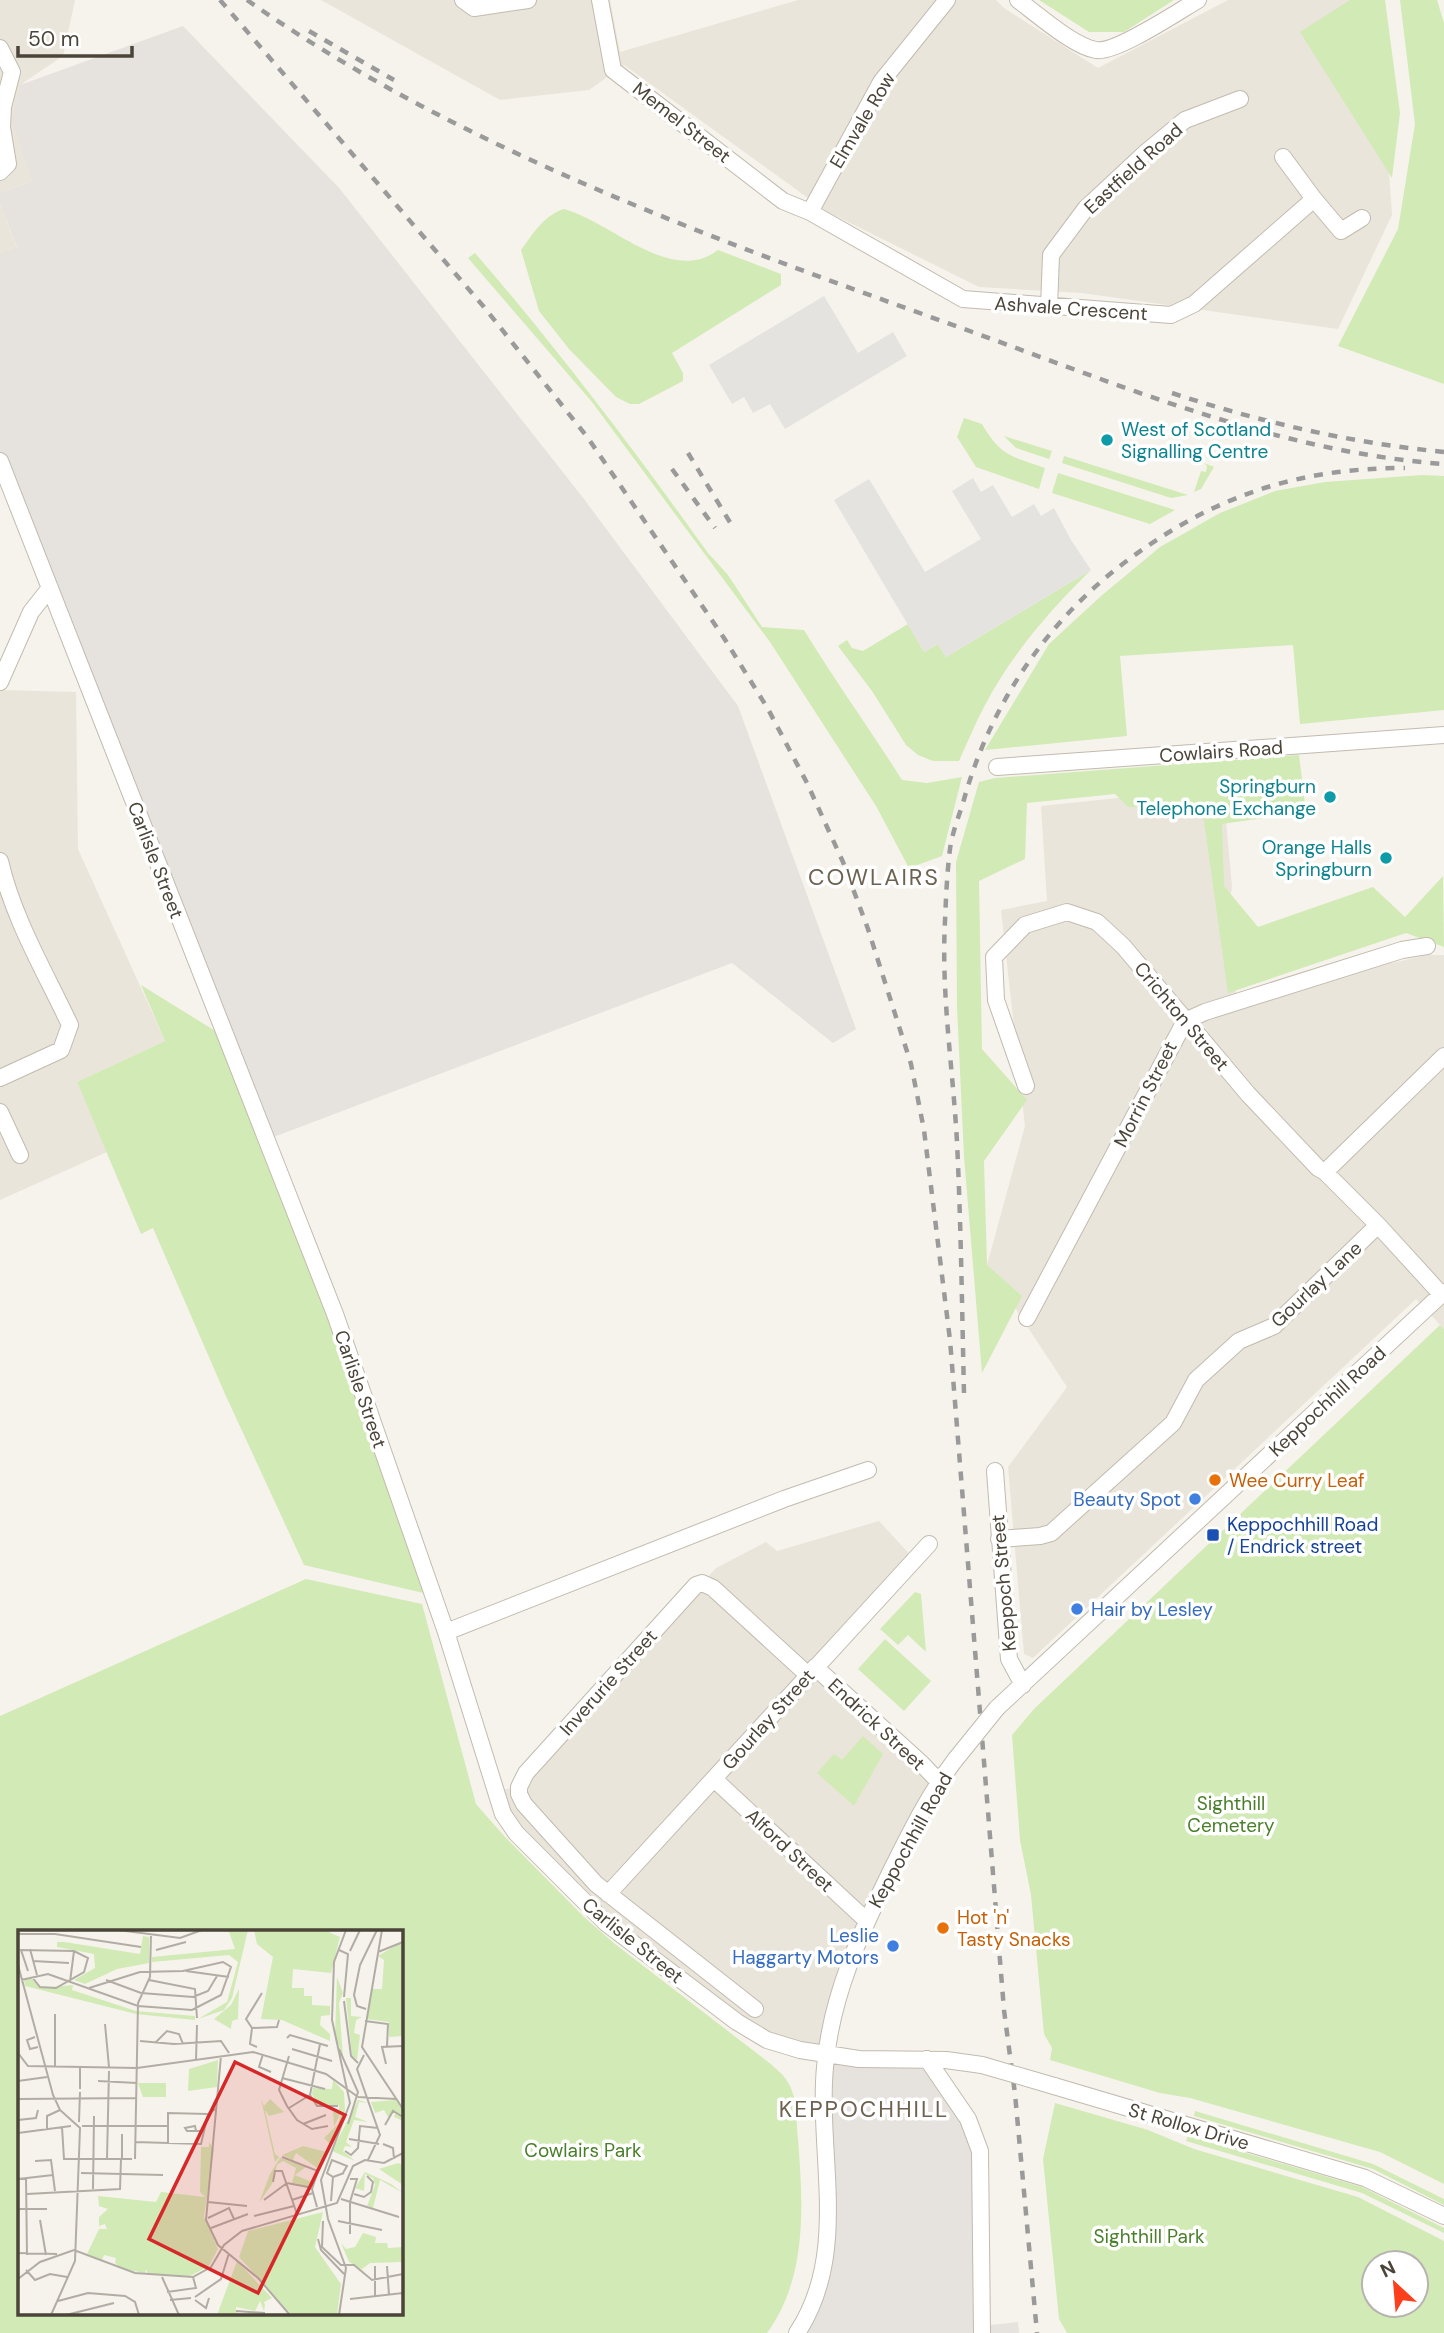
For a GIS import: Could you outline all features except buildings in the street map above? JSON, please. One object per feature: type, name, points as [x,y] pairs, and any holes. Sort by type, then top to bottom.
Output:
[{"type":"street","points":[[463,0],[474,8],[528,0]]},
{"type":"street","name":"Memel Street","points":[[600,0],[613,70],[783,201],[810,212]]},
{"type":"street","name":"Elmvale Row","points":[[810,212],[881,82],[947,0]]},
{"type":"street","points":[[1018,0],[1066,36],[1097,51],[1113,48],[1198,0]]},
{"type":"street","points":[[0,48],[12,72],[3,107],[2,127],[8,164],[0,172]]},
{"type":"street","name":"Eastfield Road","points":[[1049,307],[1051,254],[1086,208],[1185,120],[1240,99]]},
{"type":"street","points":[[1283,157],[1314,200],[1341,231],[1362,218]]},
{"type":"street","name":"Ashvale Crescent","points":[[810,212],[962,299],[1171,315],[1194,304],[1314,200]]},
{"type":"street","name":"Carlisle Street","points":[[0,461],[335,1314],[446,1633],[503,1814],[516,1833],[606,1923],[737,2022],[773,2043],[859,2059],[927,2059]]},
{"type":"street","points":[[0,682],[31,612],[49,589]]},
{"type":"street","name":"Cowlairs Road","points":[[997,767],[1444,735]]},
{"type":"street","points":[[0,861],[7,909],[70,1025],[61,1050],[0,1078]]},
{"type":"street","name":"Crichton Street","points":[[1026,1086],[996,1000],[994,957],[1025,925],[1067,912],[1097,922],[1123,946],[1248,1094],[1443,1293]]},
{"type":"street","name":"Morrin Street","points":[[1027,1318],[1185,1021],[1205,1012],[1402,950],[1427,946]]},
{"type":"street","points":[[1325,1172],[1444,1056]]},
{"type":"street","points":[[0,1112],[19,1155]]},
{"type":"street","name":"Gourlay Lane","points":[[999,1539],[1051,1533],[1173,1423],[1196,1380],[1239,1341],[1274,1326],[1378,1225]]},
{"type":"street","name":"Keppochhill Road","points":[[797,2333],[817,2290],[827,2240],[829,2206],[823,2112],[826,2054],[838,1995],[852,1953],[867,1921],[939,1782],[997,1708],[1443,1293]]},
{"type":"street","points":[[446,1633],[784,1499],[868,1470]]},
{"type":"street","name":"Keppoch Street","points":[[995,1474],[1009,1659],[1023,1685]]},
{"type":"street","name":"Gourlay Street","points":[[608,1894],[929,1544]]},
{"type":"street","name":"Endrick Street","points":[[702,1583],[713,1588],[812,1671],[922,1764],[939,1782]]},
{"type":"street","name":"Inverurie Street","points":[[519,1787],[526,1773],[689,1590],[702,1583]]},
{"type":"street","name":"Alford Street","points":[[714,1779],[867,1921]]},
{"type":"street","name":"Carlisle Street","points":[[519,1787],[519,1794],[530,1812],[608,1894],[755,2009]]},
{"type":"street","points":[[927,2059],[968,2119],[980,2151],[982,2333]]},
{"type":"street","name":"St Rollox Drive","points":[[927,2059],[960,2061],[982,2066],[1365,2178],[1444,2216]]},
{"type":"shaded area","points":[[0,0],[75,0],[63,56],[20,85],[33,181],[0,193]]},
{"type":"shaded area","points":[[321,0],[610,0],[620,52],[798,0],[996,0],[1004,8],[1098,68],[1228,0],[1366,0],[1380,35],[1392,215],[1338,329],[1082,293],[979,287],[826,211],[624,65],[589,90],[500,100]]},
{"type":"shaded area","points":[[183,26],[340,189],[584,499],[738,706],[856,1029],[833,1043],[732,963],[266,1140],[0,458],[0,254],[17,247],[0,204],[0,193],[33,181],[12,121],[20,85]]},
{"type":"shaded area","points":[[0,204],[17,248],[0,254]]},
{"type":"shaded area","points":[[824,296],[858,353],[893,332],[907,356],[785,429],[770,404],[753,413],[744,397],[732,404],[709,365]]},
{"type":"shaded area","points":[[973,478],[981,492],[993,485],[1012,517],[1034,504],[1041,516],[1054,508],[1091,570],[946,657],[938,644],[924,652],[834,500],[869,479],[925,572],[981,539],[952,491]]},
{"type":"shaded area","points":[[0,690],[76,692],[78,849],[165,1041],[77,1082],[107,1152],[0,1200]]},
{"type":"shaded area","points":[[1223,787],[1232,887],[1223,941],[1237,997],[1428,955],[1444,955],[1444,1329],[1416,1299],[1033,1658],[1024,1654],[1008,1467],[1067,1387],[987,1265],[1025,1126],[1001,910],[1047,901],[1041,806]]},
{"type":"shaded area","points":[[879,1521],[915,1560],[815,1667],[939,1782],[867,1921],[826,2054],[781,2045],[606,1923],[516,1833],[494,1791],[519,1787],[716,1568],[766,1542],[777,1551]]},
{"type":"shaded area","points":[[826,2054],[927,2059],[973,2129],[982,2326],[1018,2322],[1019,2333],[798,2333],[817,2290]]},
{"type":"green space","points":[[1039,0],[1174,0],[1124,32],[1089,32]]},
{"type":"green space","points":[[1350,0],[1385,0],[1400,113],[1392,178],[1300,32]]},
{"type":"green space","points":[[1400,0],[1437,0],[1444,23],[1444,384],[1338,346],[1398,229],[1415,124]]},
{"type":"green space","points":[[564,209],[661,256],[681,260],[700,259],[718,250],[781,274],[781,285],[672,353],[683,373],[683,381],[639,404],[630,404],[616,397],[569,349],[539,311],[521,250],[545,220]]},
{"type":"green space","points":[[475,253],[595,400],[708,553],[728,575],[762,627],[804,630],[902,780],[927,783],[962,777],[942,856],[909,868],[876,806],[770,642],[592,402],[468,258]]},
{"type":"green space","points":[[964,418],[982,424],[995,443],[1008,454],[1045,468],[1039,489],[976,467],[957,437]]},
{"type":"green space","points":[[1004,436],[1052,451],[1049,459],[1016,448]]},
{"type":"green space","points":[[1064,456],[1188,495],[1171,498],[1062,463]]},
{"type":"green space","points":[[1204,463],[1214,467],[1201,489],[1194,492],[1201,471],[1206,472],[1207,466]]},
{"type":"green space","points":[[1058,473],[1175,510],[1150,524],[1052,493]]},
{"type":"green space","points":[[1422,475],[1444,476],[1444,710],[1300,724],[1293,645],[1120,656],[1127,736],[985,750],[1049,644],[1160,547],[1220,513],[1275,491],[1325,482]]},
{"type":"green space","points":[[1091,570],[1046,617],[1006,669],[984,707],[959,761],[933,761],[918,755],[906,745],[872,691],[838,646],[847,640],[852,648],[863,651],[908,624],[924,652],[938,644],[946,657]]},
{"type":"green space","points":[[1299,755],[1306,812],[1222,824],[1224,886],[1258,927],[1373,887],[1405,917],[1443,876],[1444,947],[1406,933],[1228,993],[1202,806],[1128,807],[1115,794],[1027,803],[1025,859],[979,881],[982,1049],[1027,1100],[984,1161],[987,1265],[1022,1296],[982,1373],[964,1157],[957,1007],[956,862],[979,782],[995,778]]},
{"type":"green space","points":[[141,985],[225,1037],[432,1595],[304,1565],[225,1394],[153,1228],[141,1234],[77,1082],[165,1041]]},
{"type":"green space","name":"Sighthill Cemetery","points":[[1440,1325],[1444,1329],[1444,2184],[1380,2152],[1190,2098],[1160,2093],[1050,2060],[1052,2048],[1044,2034],[1031,1895],[1020,1840],[1012,1735],[1034,1709]]},
{"type":"green space","name":"Cowlairs Park","points":[[306,1579],[422,1604],[476,1804],[584,1917],[772,2065],[791,2087],[796,2109],[800,2164],[800,2239],[790,2288],[780,2311],[767,2333],[0,2333],[0,1716]]},
{"type":"green space","points":[[915,1592],[921,1594],[926,1652],[908,1635],[898,1645],[880,1629]]},
{"type":"green space","points":[[885,1639],[931,1681],[904,1711],[858,1669]]},
{"type":"green space","points":[[863,1736],[883,1754],[854,1806],[817,1773],[834,1754],[842,1760]]},
{"type":"green space","name":"Sighthill Park","points":[[1055,2103],[1148,2130],[1194,2149],[1358,2197],[1444,2241],[1444,2333],[1067,2333],[1059,2319],[1043,2159]]},
{"type":"green space","points":[[1195,2111],[1373,2164],[1444,2199],[1444,2205],[1373,2169],[1194,2116]]},
{"type":"green space","points":[[1188,2136],[1362,2187],[1444,2228],[1444,2233],[1362,2193],[1186,2141]]},
{"type":"railway","points":[[220,0],[484,307],[588,438],[724,638],[768,709],[807,783],[843,862],[868,929],[911,1064],[924,1130],[950,1340],[1004,2010],[1015,2094],[1037,2333]]},
{"type":"railway","points":[[247,0],[330,54],[416,103],[504,147],[686,226],[871,296],[1200,413],[1320,446],[1444,464]]},
{"type":"railway","points":[[309,31],[394,80]]},
{"type":"railway","points":[[1172,393],[1306,430],[1444,452]]},
{"type":"railway","points":[[688,453],[731,524]]},
{"type":"railway","points":[[964,1393],[958,1173],[946,1004],[945,921],[952,838],[989,731],[1026,666],[1074,607],[1102,581],[1164,535],[1196,517],[1261,489],[1330,473],[1405,468]]},
{"type":"railway","points":[[672,469],[715,528]]},
{"type":"place","name":"West of Scotland Signalling Centre","points":[[1107,440]]},
{"type":"place","name":"Springburn Telephone Exchange","points":[[1330,797]]},
{"type":"place","name":"Orange Halls Springburn","points":[[1386,858]]},
{"type":"place","name":"Wee Curry Leaf","points":[[1215,1480]]},
{"type":"place","name":"Beauty Spot","points":[[1195,1499]]},
{"type":"place","name":"Keppochhill Road / Endrick street","points":[[1213,1535]]},
{"type":"place","name":"Hair by Lesley","points":[[1077,1609]]},
{"type":"place","name":"Hot 'n' Tasty Snacks","points":[[943,1928]]},
{"type":"place","name":"Leslie Haggarty Motors","points":[[893,1946]]},
{"type":"district","name":"COWLAIRS","points":[[874,877]]},
{"type":"district","name":"KEPPOCHHILL","points":[[864,2109]]}]
